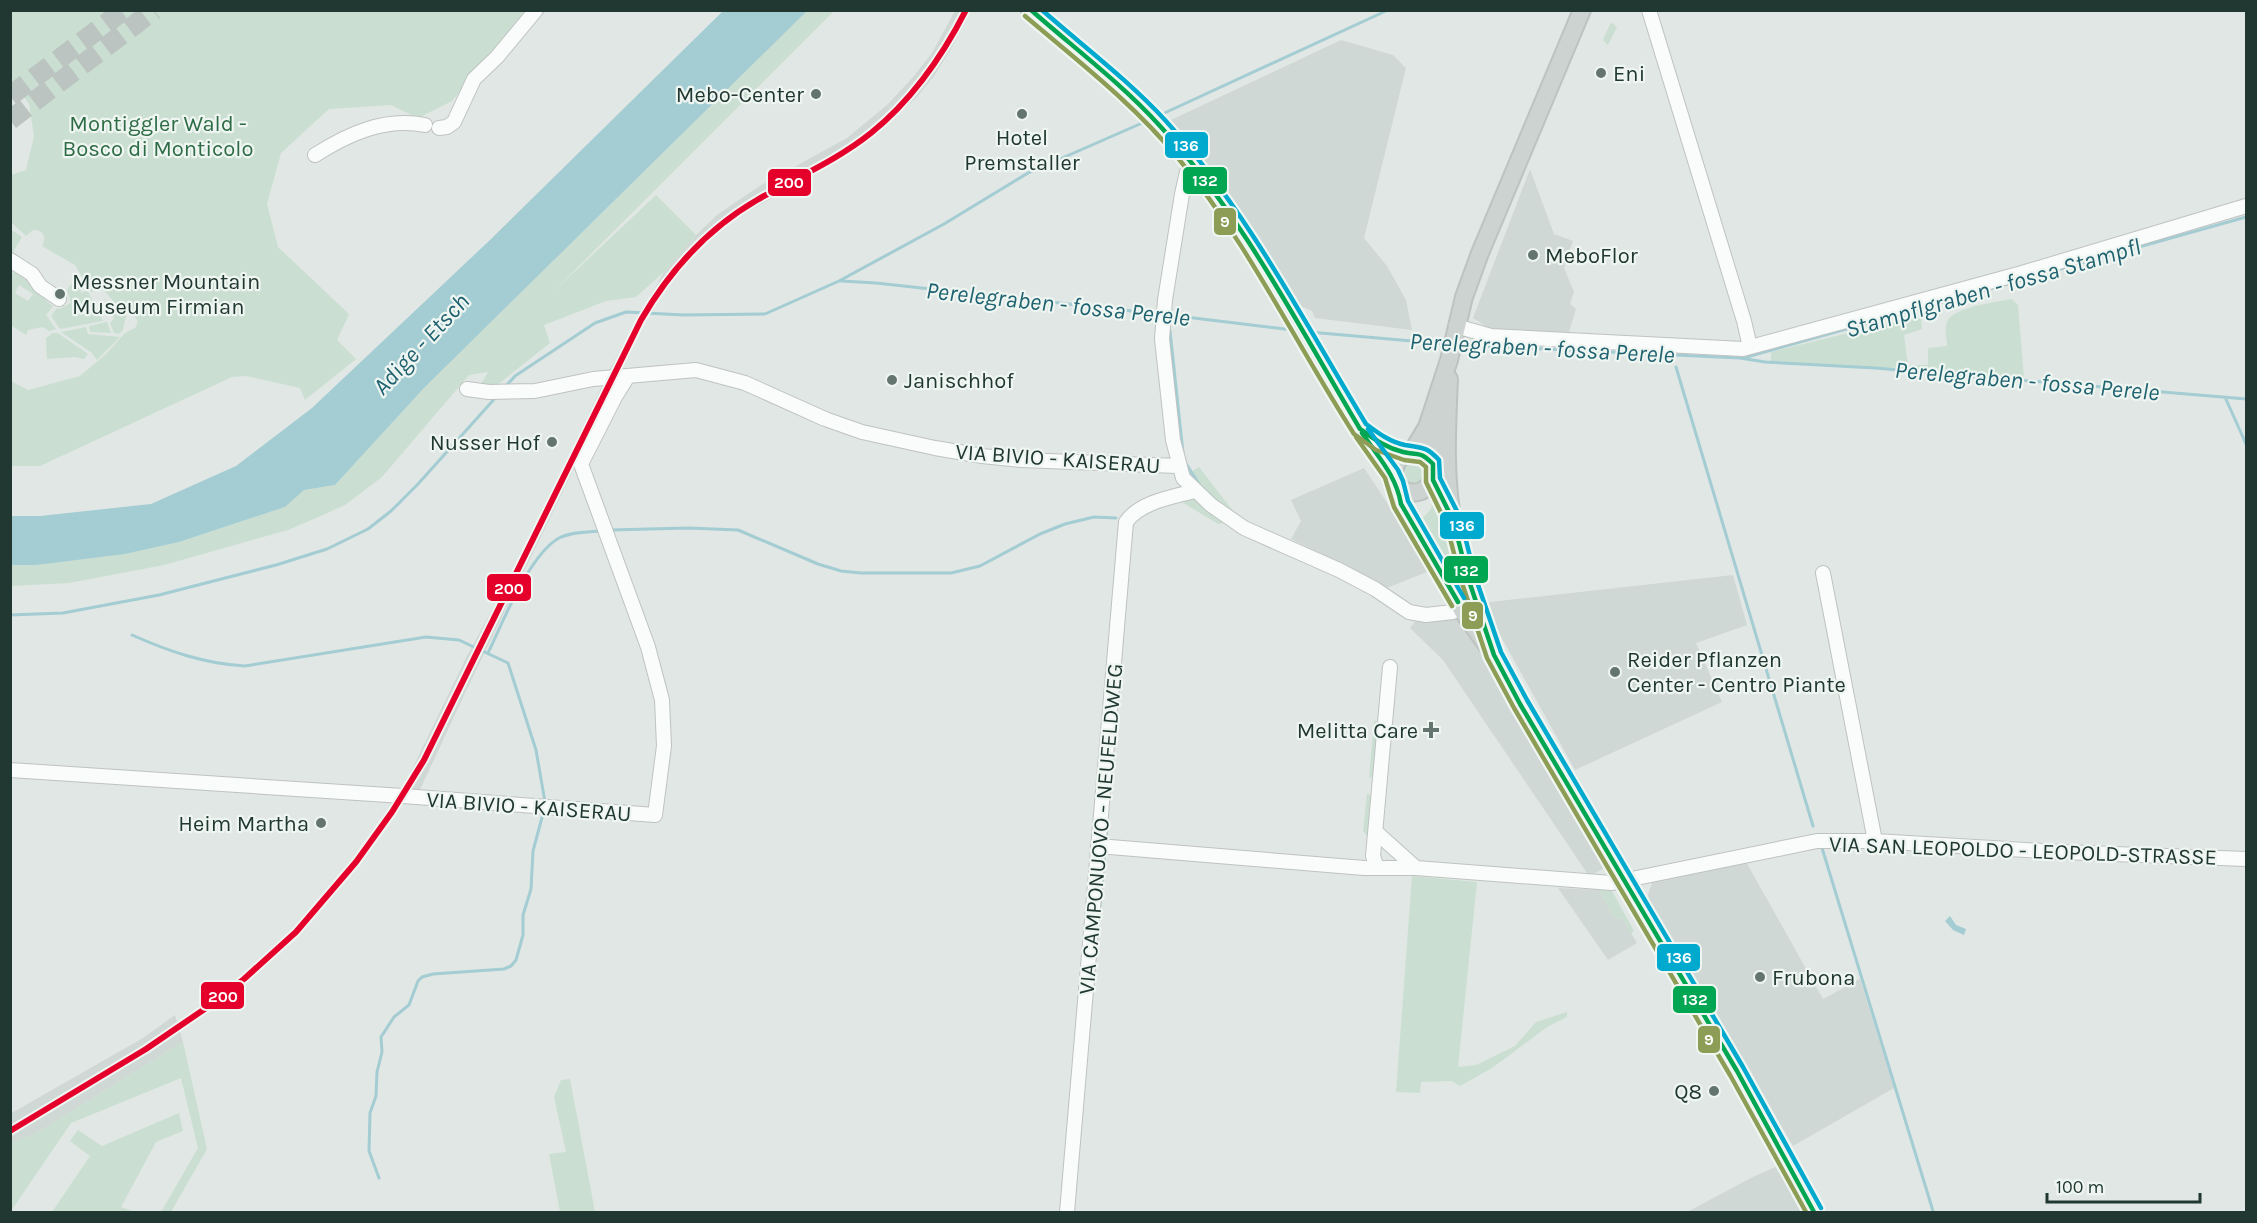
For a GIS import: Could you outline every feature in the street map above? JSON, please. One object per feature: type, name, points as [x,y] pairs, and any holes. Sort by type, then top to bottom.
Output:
[{"type":"main road","points":[[1029,10],[1160,125],[1221,201],[1241,230],[1369,445],[1408,493],[1416,493],[1428,487],[1433,480],[1434,471],[1429,459],[1419,453],[1409,453],[1379,443],[1360,429]]},
{"type":"main road","points":[[1429,459],[1441,419],[1455,331],[1480,253],[1582,10]]},
{"type":"main road","points":[[1450,363],[1427,427],[1409,453],[1395,463],[1401,504],[1463,612],[1494,655],[1520,704],[1737,1071],[1814,1212]]},
{"type":"main road","points":[[1450,363],[1447,431],[1453,520],[1468,578],[1494,655]]},
{"type":"main road","points":[[1433,480],[1453,520]]},
{"type":"street","points":[[315,155],[339,140],[384,124],[407,122],[447,128],[454,122],[474,78],[496,57],[536,10]]},
{"type":"street","points":[[1649,10],[1750,347]]},
{"type":"street","points":[[1192,166],[1187,172],[1182,194],[1164,313],[1163,349],[1173,440],[1183,478],[1211,505],[1244,528],[1339,570],[1375,589],[1409,612],[1426,615],[1453,612]]},
{"type":"street","points":[[1455,331],[1491,336],[1743,349],[2022,273],[2247,206]]},
{"type":"street","points":[[10,260],[32,274],[40,286],[59,299]]},
{"type":"street","name":"VIA BIVIO - KAISERAU","points":[[466,389],[514,392],[593,379],[696,370],[745,382],[825,419],[862,432],[982,456],[1021,460],[1178,466]]},
{"type":"street","name":"VIA BIVIO - KAISERAU","points":[[10,770],[655,815],[664,746],[662,700],[644,636],[581,464],[628,376]]},
{"type":"street","name":"VIA CAMPONUOVO - NEUFELDWEG","points":[[1067,1212],[1103,846],[1126,522],[1132,513],[1144,506],[1195,491]]},
{"type":"street","points":[[1823,573],[1875,841]]},
{"type":"street","points":[[1377,868],[1373,856],[1377,833],[1390,667]]},
{"type":"street","points":[[1377,833],[1416,868]]},
{"type":"street","name":"VIA SAN LEOPOLDO - LEOPOLD-STRASSE","points":[[1103,846],[1377,868],[1416,868],[1612,883],[1817,841],[1875,841],[2247,860]]},
{"type":"shaded area","points":[[955,11],[971,11],[934,76],[916,98],[868,141],[840,160],[740,216],[713,237],[690,259],[652,308],[418,794],[401,792],[467,656],[517,564],[610,369],[664,272],[717,215],[758,187],[847,138],[887,105],[932,53]]},
{"type":"shaded area","points":[[1341,40],[1393,55],[1406,68],[1364,238],[1387,266],[1406,300],[1412,330],[1315,318],[1312,311],[1296,304],[1224,190],[1171,120]]},
{"type":"shaded area","name":"MeboFlor","points":[[1530,169],[1554,234],[1573,241],[1564,268],[1574,292],[1570,304],[1576,309],[1568,335],[1495,332],[1473,318]]},
{"type":"shaded area","points":[[1364,468],[1432,570],[1384,589],[1366,576],[1291,539],[1301,521],[1291,500]]},
{"type":"shaded area","name":"Reider Pflanzen Center - Centro Piante","points":[[1733,575],[1747,625],[1696,643],[1722,702],[1575,770],[1484,606],[1490,602]]},
{"type":"shaded area","points":[[1451,616],[1460,618],[1605,868],[1589,876],[1443,660],[1410,628],[1417,619]]},
{"type":"shaded area","points":[[1745,860],[1823,999],[1860,979],[1894,1088],[1793,1146],[1647,898],[1653,880]]},
{"type":"shaded area","points":[[1558,888],[1599,890],[1614,917],[1623,919],[1637,943],[1608,960]]},
{"type":"shaded area","points":[[175,1015],[183,1042],[40,1131],[11,1144],[10,1114],[143,1038]]},
{"type":"shaded area","points":[[1778,1166],[1802,1212],[1687,1212],[1753,1177]]},
{"type":"green space","name":"Montiggler Wald - Bosco di Monticolo","points":[[529,10],[452,101],[418,118],[391,105],[329,109],[281,153],[267,204],[278,247],[349,314],[337,340],[356,359],[305,400],[300,388],[246,376],[232,377],[40,466],[11,466],[11,381],[28,390],[80,376],[106,354],[125,333],[135,328],[138,322],[133,313],[122,312],[126,316],[123,330],[119,334],[114,333],[110,323],[114,319],[108,302],[122,311],[101,287],[91,292],[75,265],[42,246],[44,237],[42,232],[33,230],[26,236],[11,222],[11,175],[26,170],[34,136],[29,104],[11,79],[11,11]]},
{"type":"green space","points":[[807,11],[834,11],[553,292],[656,195],[696,235],[664,272],[636,297],[606,301],[544,325],[550,343],[492,389],[485,388],[481,384],[488,372],[469,375],[382,477],[345,505],[288,530],[164,565],[69,583],[11,586],[10,565],[37,565],[125,554],[179,542],[285,507],[304,490],[335,485],[424,388]]},
{"type":"green space","points":[[1612,23],[1617,27],[1608,45],[1603,40]]},
{"type":"green space","points":[[10,229],[22,237],[13,252],[29,263],[26,267],[11,257]]},
{"type":"green space","points":[[10,271],[31,283],[53,306],[46,315],[56,329],[49,331],[43,327],[28,330],[26,335],[12,326]],"holes":[[[19,285],[33,294],[28,301],[15,293]]]},
{"type":"green space","points":[[74,280],[82,293],[87,290],[103,321],[60,329],[51,316],[57,308],[71,303],[67,290]]},
{"type":"green space","points":[[2012,299],[2018,305],[2024,378],[1771,361],[1771,352],[1921,315],[1922,329],[1904,335],[1908,365],[1928,365],[1928,348],[1947,346],[1947,322],[1957,312]]},
{"type":"green space","points":[[107,322],[111,333],[90,332],[89,326]]},
{"type":"green space","points":[[86,327],[88,334],[120,337],[97,360],[92,353],[61,332]]},
{"type":"green space","points":[[53,333],[58,333],[88,354],[84,359],[75,357],[47,359],[46,338]]},
{"type":"green space","points":[[1410,461],[1418,461],[1425,468],[1425,476],[1418,483],[1410,483],[1403,476],[1403,468]]},
{"type":"green space","points":[[1199,467],[1233,511],[1227,515],[1199,487],[1189,473]]},
{"type":"green space","points":[[1436,492],[1445,516],[1462,585],[1458,587],[1420,521],[1431,509]]},
{"type":"green space","points":[[1195,499],[1226,523],[1218,524],[1182,502]]},
{"type":"green space","points":[[1374,721],[1380,722],[1375,776],[1369,778]]},
{"type":"green space","points":[[1367,794],[1374,796],[1369,838],[1363,831]]},
{"type":"green space","points":[[1412,876],[1477,882],[1458,1067],[1476,1065],[1515,1046],[1536,1022],[1567,1012],[1567,1017],[1547,1027],[1492,1068],[1460,1086],[1452,1081],[1421,1082],[1420,1093],[1396,1092]]},
{"type":"green space","points":[[1599,890],[1612,891],[1634,931],[1631,933],[1623,919],[1614,917]]},
{"type":"green space","points":[[183,1042],[207,1149],[171,1212],[161,1212],[198,1148],[181,1078],[71,1123],[11,1211],[11,1144],[40,1131]]},
{"type":"green space","points":[[570,1079],[595,1212],[560,1212],[549,1154],[566,1152],[554,1097],[561,1080]]},
{"type":"green space","points":[[179,1113],[183,1131],[156,1142],[121,1207],[135,1212],[52,1212],[90,1156],[70,1141],[78,1130],[102,1146]]},
{"type":"water","name":"Adige - Etsch","points":[[723,11],[807,11],[424,388],[335,485],[304,490],[285,507],[179,542],[125,554],[37,565],[11,565],[11,516],[40,516],[151,504],[236,466],[312,408],[490,240]]},
{"type":"water","points":[[1950,916],[1956,925],[1966,929],[1964,935],[1953,930],[1945,921]]},
{"type":"waterway","points":[[1158,116],[1388,10]]},
{"type":"waterway","points":[[505,387],[515,376],[595,323],[626,312],[684,315],[765,314],[839,281],[944,224],[1028,173],[1149,120]]},
{"type":"waterway","name":"Stampflgraben - fossa Stampfl","points":[[1743,358],[2246,217]]},
{"type":"waterway","name":"Perelegraben - fossa Perele","points":[[841,281],[1159,314]]},
{"type":"waterway","name":"Perelegraben - fossa Perele","points":[[1169,315],[1293,330]]},
{"type":"waterway","points":[[1170,331],[1183,453]]},
{"type":"waterway","name":"Perelegraben - fossa Perele","points":[[1309,332],[1446,344]]},
{"type":"waterway","name":"Perelegraben - fossa Perele","points":[[1458,345],[1740,358],[1765,362],[1875,368],[2246,399]]},
{"type":"waterway","points":[[1676,367],[1813,826]]},
{"type":"waterway","points":[[10,615],[63,613],[159,595],[276,565],[327,549],[368,529],[391,511],[497,396]]},
{"type":"waterway","points":[[2225,397],[2246,444]]},
{"type":"waterway","points":[[1185,462],[1199,484]]},
{"type":"waterway","points":[[610,530],[689,528],[738,530],[818,564],[841,571],[951,573],[980,566],[1040,534],[1065,524],[1094,517],[1116,518]]},
{"type":"waterway","points":[[488,653],[527,574],[548,547],[559,538],[600,531]]},
{"type":"waterway","points":[[132,635],[187,656],[216,663],[245,666],[426,637],[459,640],[508,663],[536,750],[545,802]]},
{"type":"waterway","points":[[379,1178],[369,1151],[370,1113],[376,1096],[377,1072],[382,1052],[381,1037],[394,1017],[409,1005],[418,981],[422,977],[433,974],[504,969],[516,960],[523,935],[523,915],[531,889],[533,851],[544,810]]},
{"type":"waterway","points":[[1106,843],[1107,823]]},
{"type":"waterway","points":[[1822,848],[1933,1211]]},
{"type":"waterway","points":[[1100,906],[1105,850]]},
{"type":"tunnel","points":[[10,96],[124,10]]},
{"type":"tunnel","points":[[10,120],[154,10]]},
{"type":"transit line","name":"200","points":[[10,1131],[146,1049],[212,1004],[244,979],[296,932],[356,862],[392,812],[424,760],[641,320],[664,284],[691,252],[739,211],[844,152],[886,120],[925,77],[966,10]]},
{"type":"transit line","name":"132","points":[[1031,10],[1129,95],[1190,160],[1268,272],[1360,429],[1386,446],[1422,455],[1433,464],[1433,480],[1453,520],[1468,578],[1494,655],[1520,704],[1737,1071],[1814,1212]]},
{"type":"transit line","name":"136","points":[[1042,10],[1136,91],[1195,155],[1273,267],[1366,424],[1394,442],[1420,447],[1435,455],[1439,460],[1440,478],[1460,517],[1475,576],[1501,652],[1743,1067],[1821,1208]]},
{"type":"transit line","name":"9","points":[[1025,16],[1124,101],[1178,158],[1203,190],[1249,258],[1354,434],[1376,450],[1404,460],[1420,462],[1426,467],[1426,482],[1446,523],[1461,580],[1487,658],[1514,708],[1730,1075],[1806,1212]]},
{"type":"transit line","name":"136","points":[[1368,429],[1398,470],[1408,501],[1464,598]]},
{"type":"transit line","name":"132","points":[[1362,433],[1391,475],[1401,504],[1458,602]]},
{"type":"transit line","name":"9","points":[[1356,437],[1385,478],[1394,507],[1452,606]]},
{"type":"place","name":"Eni","points":[[1601,73]]},
{"type":"place","name":"Mebo-Center","points":[[816,94]]},
{"type":"place","name":"Hotel Premstaller","points":[[1022,114]]},
{"type":"place","name":"MeboFlor","points":[[1533,255]]},
{"type":"place","name":"Messner Mountain Museum Firmian","points":[[60,294]]},
{"type":"place","name":"Janischhof","points":[[892,380]]},
{"type":"place","name":"Nusser Hof","points":[[552,442]]},
{"type":"place","name":"Reider Pflanzen Center - Centro Piante","points":[[1615,672]]},
{"type":"place","name":"Melitta Care","points":[[1431,730]]},
{"type":"place","name":"Heim Martha","points":[[321,823]]},
{"type":"place","name":"Frubona","points":[[1760,977]]},
{"type":"place","name":"Q8","points":[[1714,1091]]}]
